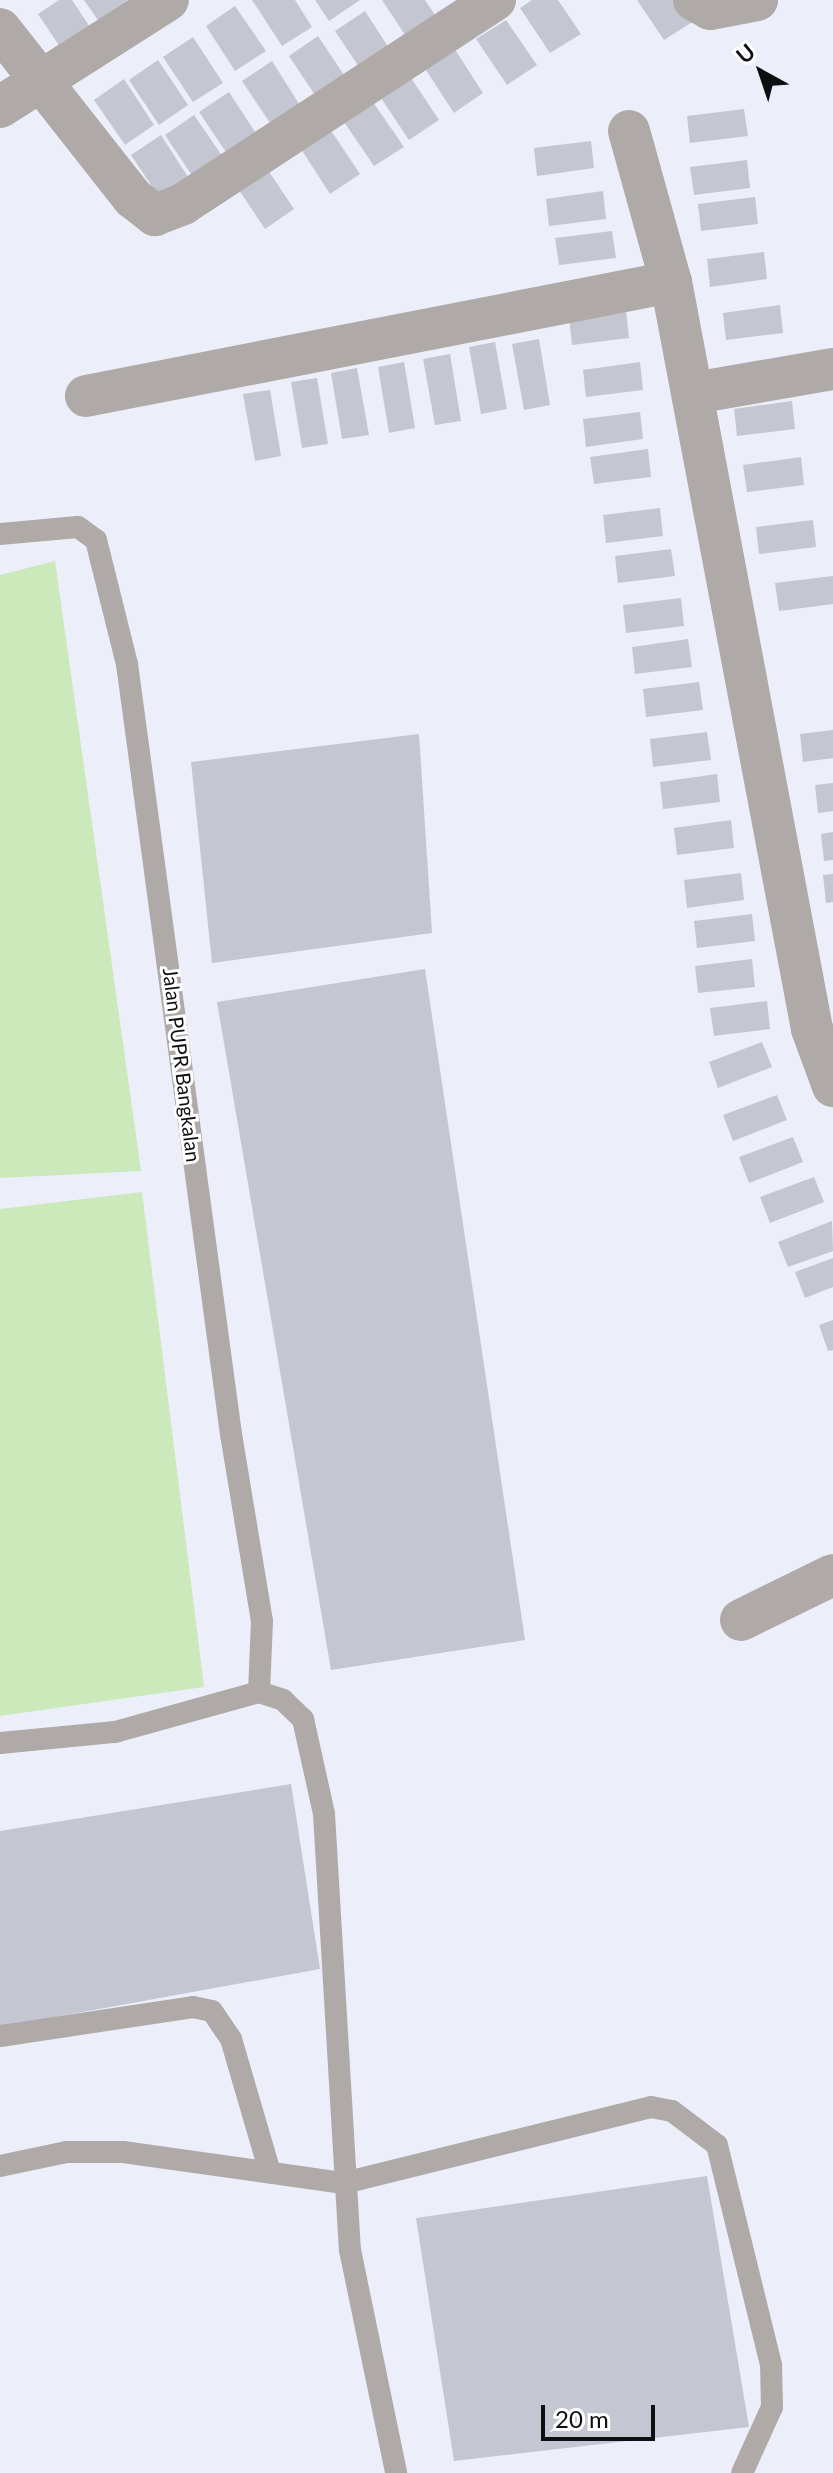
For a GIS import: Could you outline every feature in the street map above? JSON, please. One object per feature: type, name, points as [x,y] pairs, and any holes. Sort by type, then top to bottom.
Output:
[{"type":"street","points":[[0,107],[168,0]]},
{"type":"street","points":[[0,29],[38,83],[133,198],[155,215],[183,204],[495,0]]},
{"type":"street","points":[[694,0],[710,9],[757,0]]},
{"type":"street","points":[[629,131],[671,282],[812,1029],[833,1086]]},
{"type":"street","points":[[86,396],[671,282]]},
{"type":"street","points":[[694,393],[833,369]]},
{"type":"street","points":[[741,1620],[833,1575]]},
{"type":"lane","name":"Jalan PUPR Bangkalan","points":[[0,534],[78,527],[96,540],[127,664],[231,1434],[262,1621],[259,1692]]},
{"type":"lane","points":[[0,1743],[115,1732],[259,1692],[294,1708],[303,1719],[324,1814],[350,2250],[396,2473]]},
{"type":"lane","points":[[0,2036],[193,2007],[212,2011],[231,2039],[270,2172]]},
{"type":"lane","points":[[0,2166],[67,2152],[123,2152],[344,2183],[651,2107],[672,2111],[702,2129],[717,2145],[771,2365],[772,2407],[742,2473]]},
{"type":"green space","points":[[55,561],[141,1171],[0,1178],[0,575]]},
{"type":"green space","points":[[142,1192],[204,1687],[0,1716],[0,1209]]},
{"type":"building","points":[[59,0],[72,0],[98,39],[68,59],[38,14]]},
{"type":"building","points":[[84,0],[127,0],[139,18],[109,36]]},
{"type":"building","points":[[252,0],[295,0],[312,27],[282,46]]},
{"type":"building","points":[[315,0],[360,0],[329,21]]},
{"type":"building","points":[[382,0],[425,0],[441,24],[411,44]]},
{"type":"building","points":[[532,0],[558,0],[581,34],[550,53],[520,8]]},
{"type":"building","points":[[637,0],[680,0],[694,21],[664,40]]},
{"type":"building","points":[[235,6],[266,51],[235,71],[206,26]]},
{"type":"building","points":[[365,11],[394,56],[365,76],[335,31]]},
{"type":"building","points":[[506,20],[537,65],[507,85],[476,39]]},
{"type":"building","points":[[318,36],[348,81],[319,101],[289,56]]},
{"type":"building","points":[[193,37],[223,83],[193,102],[163,57]]},
{"type":"building","points":[[454,48],[483,93],[454,113],[424,67]]},
{"type":"building","points":[[158,60],[188,105],[159,125],[129,80]]},
{"type":"building","points":[[272,61],[301,107],[272,126],[242,81]]},
{"type":"building","points":[[409,75],[439,120],[409,140],[379,95]]},
{"type":"building","points":[[124,79],[154,125],[125,145],[94,100]]},
{"type":"building","points":[[229,92],[259,138],[230,158],[199,112]]},
{"type":"building","points":[[373,102],[404,147],[374,166],[344,122]]},
{"type":"building","points":[[744,109],[748,136],[690,143],[687,116]]},
{"type":"building","points":[[194,115],[225,160],[195,180],[165,135]]},
{"type":"building","points":[[330,129],[360,174],[330,194],[301,149]]},
{"type":"building","points":[[161,135],[190,180],[161,200],[131,155]]},
{"type":"building","points":[[591,141],[594,168],[537,176],[534,148]]},
{"type":"building","points":[[747,160],[750,188],[694,195],[690,167]]},
{"type":"building","points":[[264,164],[294,209],[265,229],[235,184]]},
{"type":"building","points":[[603,191],[606,219],[549,226],[546,199]]},
{"type":"building","points":[[755,197],[758,224],[701,231],[698,204]]},
{"type":"building","points":[[612,231],[616,258],[559,265],[555,238]]},
{"type":"building","points":[[764,252],[767,279],[710,287],[707,259]]},
{"type":"building","points":[[780,305],[783,333],[726,340],[723,313]]},
{"type":"building","points":[[626,310],[629,338],[572,345],[569,317]]},
{"type":"building","points":[[539,339],[550,405],[524,410],[512,344]]},
{"type":"building","points":[[495,342],[507,409],[481,414],[469,347]]},
{"type":"building","points":[[450,354],[461,421],[435,425],[423,359]]},
{"type":"building","points":[[404,362],[415,428],[389,433],[378,367]]},
{"type":"building","points":[[640,362],[643,390],[586,397],[583,370]]},
{"type":"building","points":[[357,368],[369,435],[342,439],[331,373]]},
{"type":"building","points":[[317,378],[328,444],[302,448],[291,382]]},
{"type":"building","points":[[270,390],[281,456],[255,461],[243,394]]},
{"type":"building","points":[[792,401],[795,429],[737,436],[734,409]]},
{"type":"building","points":[[640,412],[643,439],[586,447],[583,419]]},
{"type":"building","points":[[648,449],[651,477],[594,484],[590,457]]},
{"type":"building","points":[[801,457],[804,485],[747,492],[743,465]]},
{"type":"building","points":[[660,508],[663,536],[606,543],[603,515]]},
{"type":"building","points":[[813,520],[816,547],[759,554],[756,527]]},
{"type":"building","points":[[671,549],[675,576],[618,583],[615,556]]},
{"type":"building","points":[[833,576],[833,604],[779,611],[775,583]]},
{"type":"building","points":[[681,598],[684,626],[626,633],[623,605]]},
{"type":"building","points":[[688,639],[692,667],[635,674],[632,647]]},
{"type":"building","points":[[699,682],[703,710],[646,717],[643,689]]},
{"type":"building","points":[[833,730],[833,758],[803,762],[800,734]]},
{"type":"building","points":[[707,732],[711,760],[653,767],[650,739]]},
{"type":"building","points":[[419,734],[432,933],[212,963],[191,762]]},
{"type":"building","points":[[717,774],[720,802],[663,809],[660,782]]},
{"type":"building","points":[[833,783],[833,811],[818,813],[815,785]]},
{"type":"building","points":[[731,820],[734,848],[677,855],[674,828]]},
{"type":"building","points":[[833,832],[833,860],[824,861],[821,834]]},
{"type":"building","points":[[741,873],[744,900],[687,908],[684,880]]},
{"type":"building","points":[[833,874],[833,902],[826,903],[823,875]]},
{"type":"building","points":[[752,914],[755,941],[697,948],[694,921]]},
{"type":"building","points":[[752,959],[755,987],[698,993],[695,966]]},
{"type":"building","points":[[425,969],[525,1640],[331,1670],[217,1002]]},
{"type":"building","points":[[767,1001],[770,1029],[714,1036],[710,1008]]},
{"type":"building","points":[[762,1042],[772,1067],[718,1088],[709,1062]]},
{"type":"building","points":[[777,1095],[787,1120],[733,1141],[723,1115]]},
{"type":"building","points":[[793,1137],[803,1162],[749,1183],[739,1157]]},
{"type":"building","points":[[814,1177],[824,1202],[770,1223],[760,1197]]},
{"type":"building","points":[[832,1221],[833,1251],[788,1267],[778,1242]]},
{"type":"building","points":[[833,1258],[833,1287],[805,1298],[795,1272]]},
{"type":"building","points":[[833,1320],[833,1350],[828,1351],[819,1325]]},
{"type":"building","points":[[291,1784],[320,1969],[0,2027],[0,1831]]},
{"type":"building","points":[[707,2176],[749,2427],[454,2461],[416,2218]]}]
